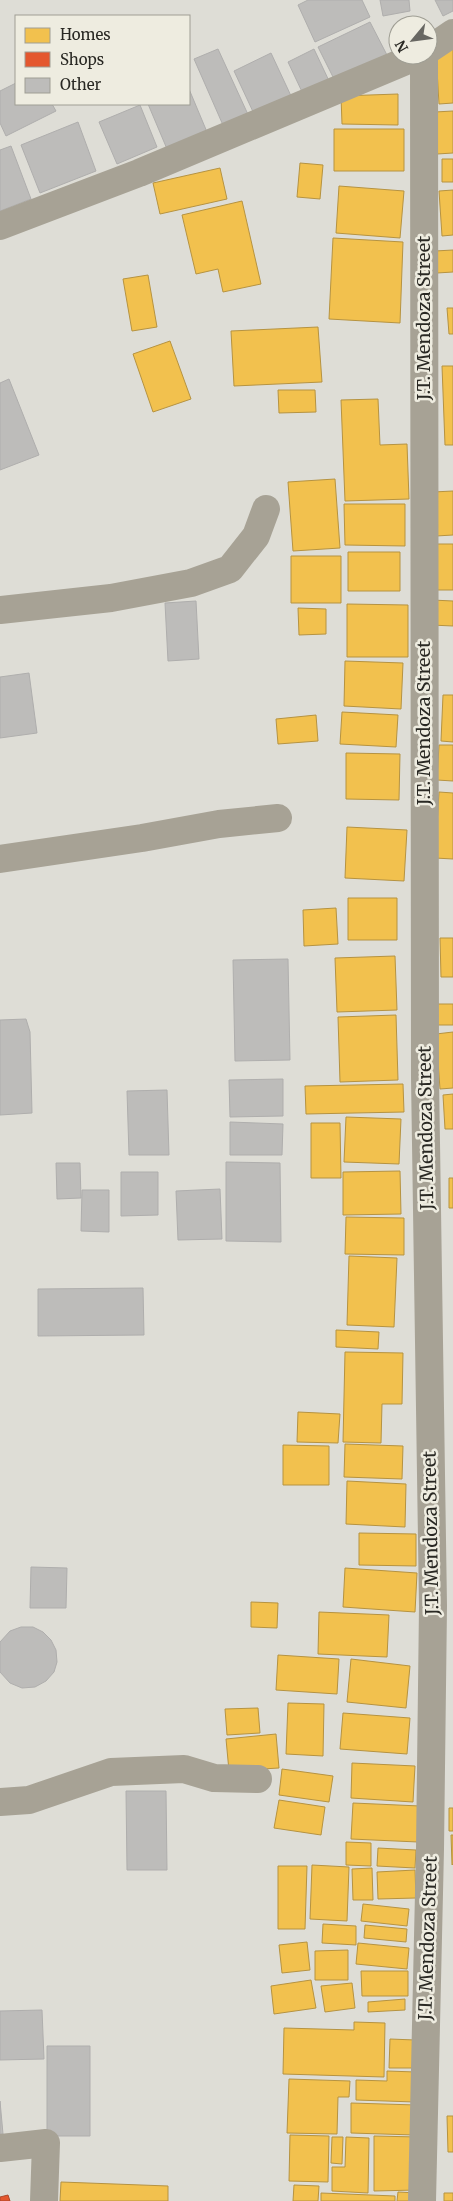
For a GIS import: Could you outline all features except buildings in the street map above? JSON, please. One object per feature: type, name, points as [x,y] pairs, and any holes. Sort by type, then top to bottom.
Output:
[{"type":"street","points":[[438,43],[453,33]]},
{"type":"street","points":[[0,226],[139,173],[396,65]]},
{"type":"street","name":"J.T. Mendoza Street","points":[[422,2201],[433,1606],[425,1076],[424,65]]},
{"type":"street","points":[[0,610],[111,598],[191,583],[230,569],[256,536],[266,509]]},
{"type":"street","points":[[0,859],[142,838],[219,824],[278,818]]},
{"type":"street","points":[[0,1802],[30,1800],[111,1772],[184,1770],[214,1778],[258,1779]]},
{"type":"street","points":[[0,2148],[46,2143],[44,2201]]}]
